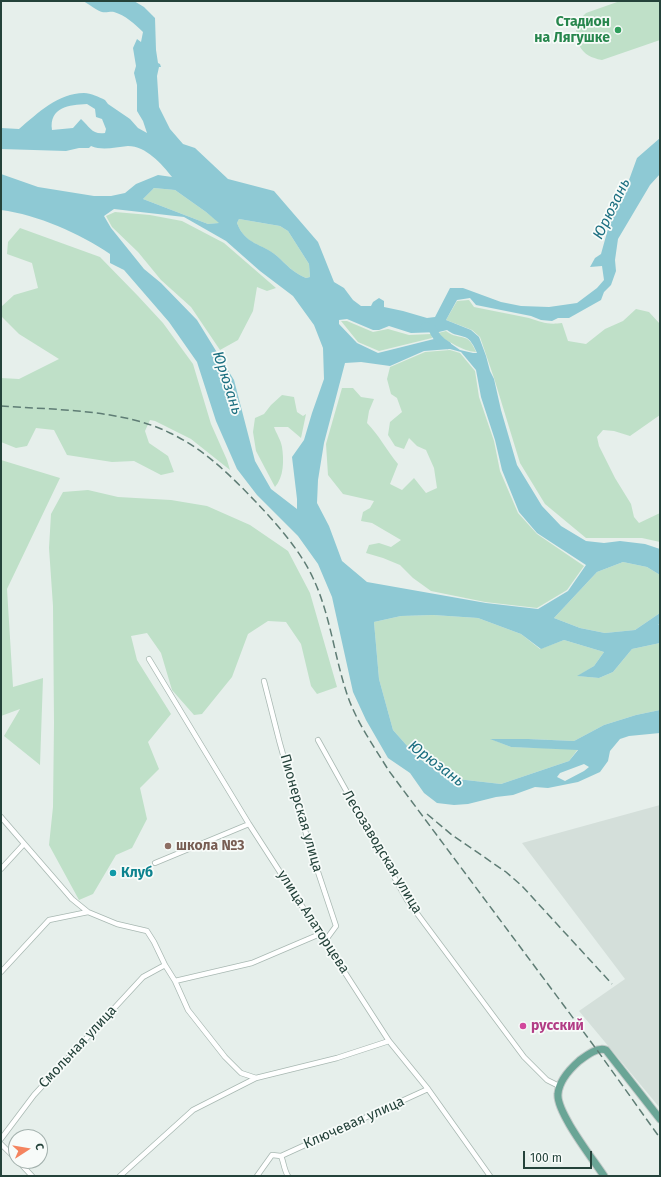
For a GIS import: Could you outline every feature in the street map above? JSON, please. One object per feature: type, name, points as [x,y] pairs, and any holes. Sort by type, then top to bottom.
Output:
[{"type":"main road","points":[[604,1176],[566,1117],[558,1101],[559,1086],[570,1070],[579,1061],[597,1050],[604,1049],[612,1055],[660,1119]]},
{"type":"street","name":"улица Алаторцева","points":[[149,659],[249,824],[389,1040],[428,1090],[488,1175]]},
{"type":"street","name":"Пионерская улица","points":[[264,681],[300,814],[316,868],[336,926],[325,941]]},
{"type":"street","name":"Лесозаводская улица","points":[[318,740],[407,900],[524,1057],[547,1080],[559,1086]]},
{"type":"street","points":[[1,817],[72,899],[88,912],[117,924],[146,931],[154,942],[165,965],[175,981],[188,1010],[225,1057],[241,1073],[256,1078]]},
{"type":"street","points":[[155,863],[249,824]]},
{"type":"street","points":[[1,869],[24,844]]},
{"type":"street","points":[[1,972],[49,920],[88,912]]},
{"type":"street","points":[[175,981],[252,963],[320,934]]},
{"type":"street","name":"Смольная улица","points":[[1,1139],[34,1096],[143,977],[165,965]]},
{"type":"street","points":[[120,1176],[193,1110],[256,1078],[337,1058],[389,1040]]},
{"type":"street","name":"Ключевая улица","points":[[257,1176],[272,1154],[281,1156],[428,1090]]},
{"type":"street","points":[[281,1156],[285,1172],[288,1176]]},
{"type":"shaded area","points":[[660,805],[660,1108],[579,1011],[625,979],[522,843]]},
{"type":"green space","name":"Cтадион на Лягушке","points":[[620,1],[660,1],[660,40],[602,60],[584,52],[578,43],[576,23],[586,13]]},
{"type":"green space","points":[[154,188],[175,190],[220,223],[208,224],[143,199]]},
{"type":"green space","points":[[115,212],[150,215],[182,221],[224,243],[276,288],[267,291],[257,287],[253,311],[238,340],[220,350],[191,307],[161,280],[138,252],[112,227],[106,216]]},
{"type":"green space","points":[[239,219],[280,226],[288,231],[309,264],[310,277],[306,278],[297,273],[277,256],[244,236],[237,223]]},
{"type":"green space","points":[[20,228],[100,257],[163,323],[193,364],[211,424],[230,470],[191,439],[150,420],[145,431],[149,443],[168,456],[174,472],[161,475],[134,461],[112,462],[67,455],[54,430],[36,428],[27,446],[16,448],[1,442],[1,378],[19,379],[59,359],[19,334],[1,316],[1,307],[14,295],[38,288],[32,263],[7,254],[8,242]]},
{"type":"green space","points":[[469,300],[474,307],[529,318],[545,323],[562,323],[568,341],[586,344],[605,329],[623,321],[636,309],[649,312],[660,324],[660,415],[630,436],[614,431],[603,430],[597,437],[599,446],[615,478],[631,504],[634,517],[639,523],[660,513],[660,542],[642,538],[586,538],[545,504],[520,463],[480,337],[472,330],[446,320],[457,301]]},
{"type":"green space","points":[[341,321],[347,321],[373,332],[388,329],[409,335],[431,334],[432,338],[379,351],[358,342]]},
{"type":"green space","points":[[446,331],[470,341],[476,352],[465,350],[438,337],[438,333]]},
{"type":"green space","points":[[450,350],[460,353],[475,371],[479,397],[494,441],[500,471],[518,513],[537,534],[584,566],[567,590],[537,608],[485,602],[431,591],[413,578],[400,565],[366,553],[369,545],[379,543],[391,547],[401,540],[372,523],[361,521],[363,512],[370,508],[374,501],[343,494],[328,475],[326,444],[342,388],[353,388],[361,397],[374,399],[369,411],[367,423],[398,464],[390,484],[402,490],[414,478],[426,493],[437,488],[434,468],[426,450],[417,446],[409,438],[404,449],[395,446],[388,435],[390,422],[402,412],[397,398],[391,394],[387,379],[390,367],[425,352]]},
{"type":"green space","points":[[282,395],[294,397],[297,412],[303,416],[306,414],[301,438],[288,427],[274,427],[280,439],[283,457],[282,473],[275,487],[256,451],[253,432],[255,418],[264,414]]},
{"type":"green space","points":[[1,460],[60,478],[7,589],[13,687],[43,678],[40,765],[4,736],[20,709],[1,716]]},
{"type":"green space","points":[[88,490],[118,497],[171,500],[207,506],[250,525],[288,551],[310,593],[337,687],[317,694],[311,686],[301,644],[286,622],[268,621],[248,634],[232,677],[202,714],[194,715],[172,690],[161,653],[147,633],[131,636],[137,660],[171,714],[148,742],[159,769],[140,788],[147,819],[132,848],[116,855],[93,894],[79,900],[49,845],[53,807],[54,723],[53,606],[49,548],[51,514],[63,492]]},
{"type":"green space","points":[[623,562],[647,567],[660,575],[660,613],[635,630],[605,633],[580,628],[554,618],[597,572]]},
{"type":"green space","points":[[433,615],[478,618],[521,634],[540,649],[564,640],[604,652],[594,666],[578,676],[599,678],[613,672],[632,649],[660,643],[660,710],[636,715],[604,725],[574,741],[491,739],[511,747],[578,749],[569,761],[501,784],[448,778],[417,757],[393,730],[379,679],[374,622],[401,616]]},
{"type":"water","points":[[83,1],[134,1],[144,7],[155,18],[156,50],[158,63],[161,67],[159,67],[157,76],[159,107],[170,129],[183,144],[195,148],[228,179],[274,191],[318,242],[334,282],[344,288],[353,300],[361,306],[371,306],[373,302],[379,298],[384,301],[384,307],[427,318],[435,317],[450,288],[463,288],[501,302],[521,306],[549,307],[577,303],[597,288],[604,280],[602,266],[590,267],[595,258],[601,254],[613,211],[625,191],[637,158],[660,138],[660,174],[650,185],[618,239],[615,260],[616,271],[611,285],[604,292],[601,300],[569,318],[558,318],[552,321],[541,320],[531,316],[476,305],[470,298],[457,300],[446,320],[471,330],[479,337],[494,379],[501,410],[517,465],[542,506],[561,526],[586,541],[604,543],[620,541],[645,544],[660,549],[660,575],[647,567],[623,562],[597,572],[554,618],[580,628],[605,633],[635,630],[660,613],[660,624],[658,625],[660,625],[660,643],[632,649],[613,672],[599,678],[577,676],[594,666],[604,652],[564,640],[541,649],[521,634],[478,618],[433,615],[401,616],[374,622],[379,679],[393,730],[417,757],[448,778],[501,784],[569,761],[578,750],[511,747],[490,739],[574,741],[604,725],[636,715],[660,710],[660,733],[629,736],[620,739],[610,751],[608,761],[600,772],[578,782],[548,788],[535,787],[513,795],[496,797],[468,804],[454,805],[437,803],[424,793],[410,773],[388,758],[366,720],[353,692],[332,597],[318,564],[298,536],[257,495],[237,469],[216,421],[197,362],[169,322],[124,270],[110,263],[110,254],[98,246],[58,226],[15,212],[1,210],[1,174],[38,187],[94,196],[111,196],[125,193],[136,184],[158,175],[172,177],[147,152],[135,147],[128,146],[105,148],[91,146],[89,148],[79,148],[66,151],[1,149],[1,128],[19,129],[57,100],[66,96],[84,93],[95,95],[105,100],[108,104],[130,119],[138,128],[147,133],[143,121],[137,111],[137,85],[134,73],[136,66],[133,48],[137,39],[141,42],[143,32],[122,15],[113,12],[100,12]],"holes":[[[87,104],[95,109],[96,117],[102,119],[106,129],[105,133],[94,132],[81,119],[73,128],[52,130],[52,122],[57,112],[74,105]],[[154,188],[175,190],[219,223],[208,224],[143,199]],[[114,209],[184,217],[226,241],[260,271],[293,296],[314,325],[323,348],[324,379],[304,440],[292,457],[297,509],[271,489],[255,461],[234,380],[197,320],[161,283],[144,269],[111,228],[104,216]],[[239,219],[280,226],[288,231],[309,264],[310,277],[306,278],[297,273],[277,256],[249,240],[240,230],[237,223]],[[347,319],[373,330],[379,330],[389,326],[411,333],[439,332],[447,330],[467,338],[477,353],[460,350],[444,339],[434,339],[378,353],[357,343],[339,324],[339,320]],[[450,349],[461,352],[476,370],[481,397],[495,440],[502,470],[519,512],[537,533],[586,565],[568,591],[538,609],[486,603],[367,582],[342,561],[329,526],[317,503],[318,480],[324,443],[345,363],[361,362],[390,366],[424,351]],[[584,764],[589,767],[565,781],[557,777],[560,773]]]},
{"type":"waterway","name":"Юрюзань","points":[[425,326],[432,328],[438,338],[447,345]]},
{"type":"railway","points":[[1,406],[88,412],[131,419],[151,425],[182,439],[216,463],[271,518],[287,537],[313,578],[324,606],[350,702],[359,722],[377,752],[389,771],[597,1050],[660,1138]]},
{"type":"railway","points":[[427,814],[452,835],[506,872],[522,886],[612,984]]},
{"type":"place","name":"Cтадион на Лягушке","points":[[618,30]]},
{"type":"place","name":"школа №3","points":[[168,846]]},
{"type":"place","name":"Клуб","points":[[113,873]]},
{"type":"place","name":"русский","points":[[523,1026]]}]
